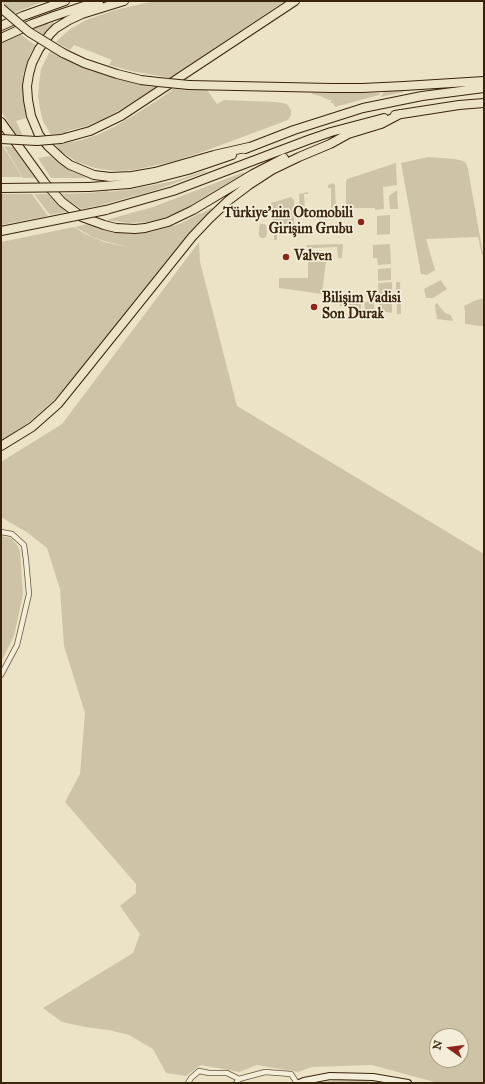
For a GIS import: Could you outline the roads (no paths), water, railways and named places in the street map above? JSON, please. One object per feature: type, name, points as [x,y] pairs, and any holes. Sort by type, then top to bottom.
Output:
[{"type":"highway","points":[[1,26],[23,16],[65,1]]},
{"type":"highway","points":[[1,38],[32,24],[99,1]]},
{"type":"highway","points":[[124,1],[68,20],[50,34],[39,49],[32,63],[29,74],[27,86],[28,100],[31,116],[39,135],[48,146],[70,165],[94,175],[110,177],[132,176],[155,172],[214,155],[249,147]]},
{"type":"highway","points":[[1,139],[37,141],[61,139],[90,131],[121,116],[295,1]]},
{"type":"highway","points":[[1,8],[29,32],[63,53],[84,63],[109,72],[141,80],[190,85],[331,88],[410,86],[484,81]]},
{"type":"highway","points":[[1,188],[89,188],[129,184],[173,175],[220,160],[249,147],[302,127],[363,108],[422,96],[484,88]]},
{"type":"highway","points":[[1,231],[106,210],[172,191],[331,132],[400,114],[459,105],[484,103]]},
{"type":"highway","points":[[1,122],[44,183],[62,202],[82,217],[104,225],[125,228],[145,228],[168,222],[193,210],[269,165],[303,150],[350,133],[381,124],[400,114]]},
{"type":"highway","points":[[1,446],[32,427],[58,404],[201,227],[219,209],[249,184],[277,167],[330,144],[350,133]]},
{"type":"main road","points":[[298,1083],[330,1076],[373,1076],[408,1083]]},
{"type":"street","points":[[1,532],[12,534],[24,545],[29,594],[17,645],[1,676]]},
{"type":"street","points":[[188,1083],[199,1071],[227,1074],[237,1081],[265,1072],[291,1074],[298,1083]]},
{"type":"place","name":"Türkiye'nin Otomobili Girişim Grubu","points":[[361,222]]},
{"type":"place","name":"Valven","points":[[286,257]]},
{"type":"place","name":"Bilişim Vadisi Son Durak","points":[[314,307]]}]
